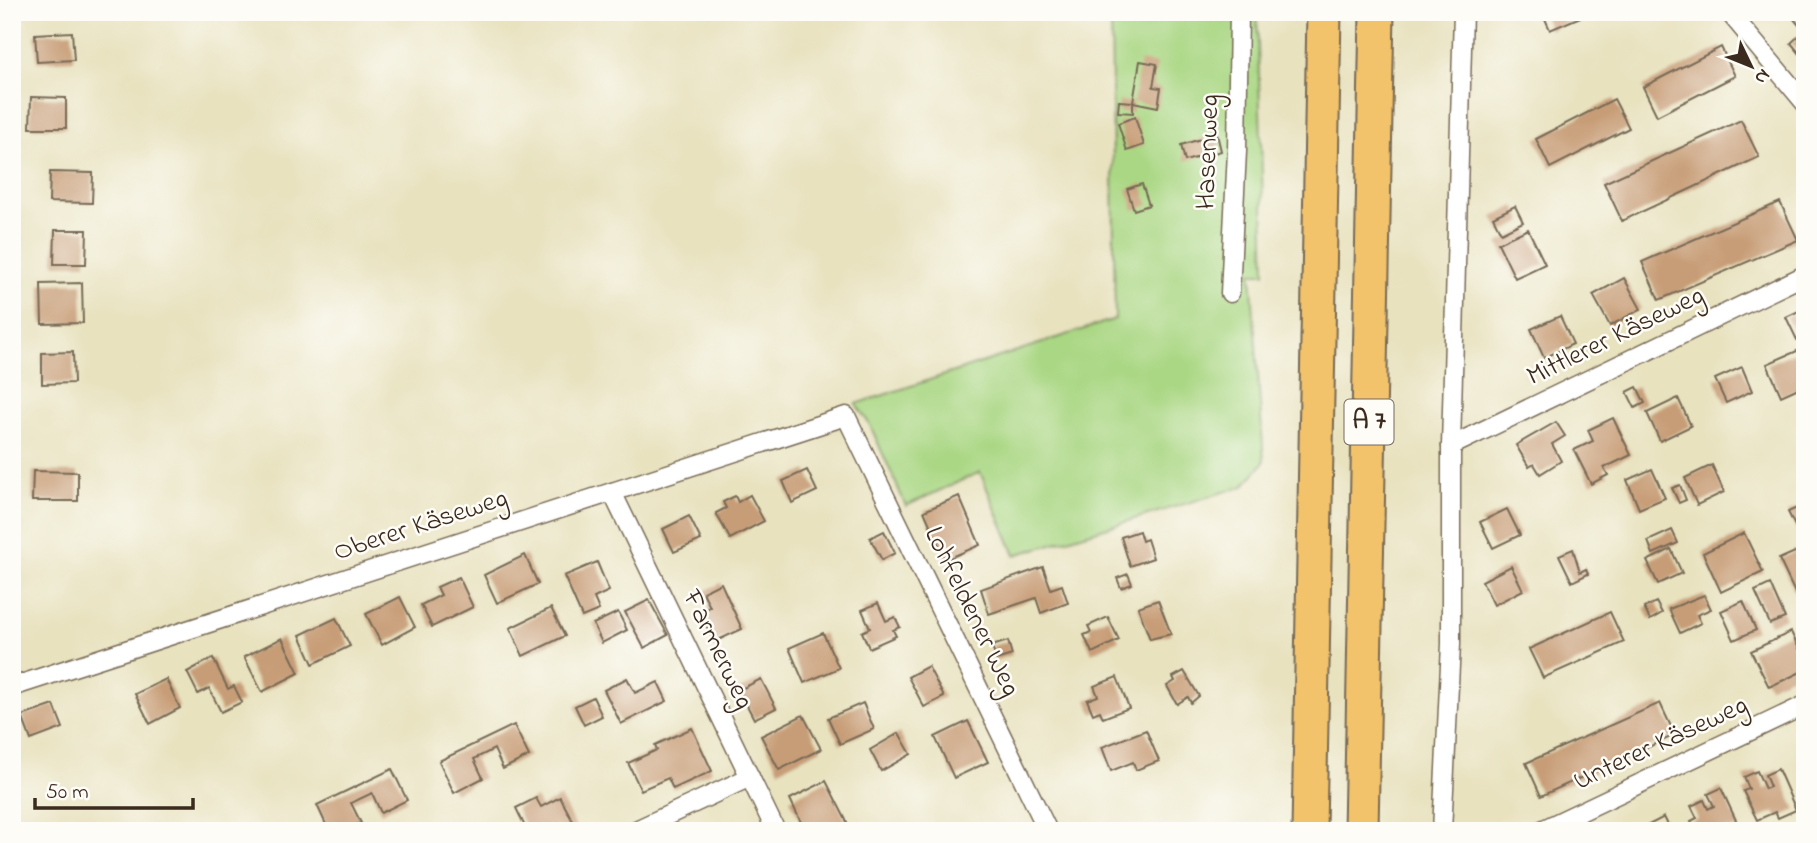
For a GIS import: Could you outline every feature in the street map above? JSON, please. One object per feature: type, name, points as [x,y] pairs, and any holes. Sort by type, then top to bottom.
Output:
[{"type":"highway","name":"A 7","points":[[1309,831],[1324,12]]},
{"type":"highway","name":"A 7","points":[[1361,831],[1377,12]]},
{"type":"street","name":"Hasenweg","points":[[1230,293],[1237,151],[1239,12]]},
{"type":"street","points":[[1442,831],[1451,643],[1451,446],[1463,12]]},
{"type":"street","points":[[1729,12],[1805,103]]},
{"type":"street","name":"Mittlerer Käseweg","points":[[1451,446],[1805,275]]},
{"type":"street","name":"Oberer Käseweg","points":[[12,687],[846,416]]},
{"type":"street","name":"Lohfeldener Weg","points":[[846,416],[1048,831]]},
{"type":"street","name":"Farmerweg","points":[[612,492],[776,831]]},
{"type":"street","name":"Unterer Käseweg","points":[[1540,831],[1805,705]]},
{"type":"street","points":[[634,831],[750,777]]},
{"type":"green space","points":[[1111,12],[1257,12],[1265,273],[1251,273],[1264,462],[1244,486],[1015,555],[980,472],[906,506],[870,425],[856,404],[1115,319]]},
{"type":"building","points":[[1542,12],[1592,12],[1550,30]]},
{"type":"building","points":[[1788,12],[1805,12],[1805,60],[1791,43],[1804,31]]},
{"type":"building","points":[[72,32],[74,60],[37,62],[35,34]]},
{"type":"building","points":[[1721,47],[1735,76],[1657,116],[1643,87]]},
{"type":"building","points":[[1140,61],[1157,64],[1153,87],[1161,88],[1158,107],[1133,102]]},
{"type":"building","points":[[31,97],[66,98],[66,128],[30,128]]},
{"type":"building","points":[[1614,99],[1629,128],[1550,168],[1536,139]]},
{"type":"building","points":[[1119,101],[1133,102],[1133,113],[1118,112]]},
{"type":"building","points":[[1135,117],[1144,145],[1127,151],[1118,123]]},
{"type":"building","points":[[1741,120],[1759,157],[1622,221],[1604,183]]},
{"type":"building","points":[[1217,134],[1221,151],[1185,161],[1181,145]]},
{"type":"building","points":[[50,172],[93,173],[92,203],[49,202]]},
{"type":"building","points":[[1142,184],[1149,205],[1134,210],[1127,189]]},
{"type":"building","points":[[1780,202],[1798,240],[1659,300],[1642,262]]},
{"type":"building","points":[[1515,206],[1523,222],[1501,233],[1493,217]]},
{"type":"building","points":[[1528,229],[1545,264],[1515,278],[1498,243]]},
{"type":"building","points":[[55,230],[87,230],[86,264],[54,264]]},
{"type":"building","points":[[1624,278],[1641,309],[1610,326],[1593,295]]},
{"type":"building","points":[[82,283],[83,323],[42,324],[41,284]]},
{"type":"building","points":[[1805,308],[1805,336],[1797,340],[1786,317]]},
{"type":"building","points":[[1560,316],[1573,344],[1544,358],[1531,329]]},
{"type":"building","points":[[1804,348],[1805,385],[1781,396],[1767,364]]},
{"type":"building","points":[[73,352],[74,383],[42,384],[42,353]]},
{"type":"building","points":[[1742,367],[1752,391],[1726,403],[1715,379]]},
{"type":"building","points":[[1637,387],[1645,403],[1635,408],[1627,392]]},
{"type":"building","points":[[1678,398],[1691,426],[1660,441],[1647,413]]},
{"type":"building","points":[[1613,418],[1631,455],[1604,468],[1608,475],[1591,484],[1574,450],[1593,441],[1588,430]]},
{"type":"building","points":[[1556,422],[1565,436],[1552,444],[1561,461],[1540,474],[1534,464],[1529,467],[1516,445]]},
{"type":"building","points":[[1712,465],[1724,492],[1697,505],[1685,478]]},
{"type":"building","points":[[1652,469],[1665,498],[1639,509],[1627,480]]},
{"type":"building","points":[[807,470],[817,491],[792,503],[783,481]]},
{"type":"building","points":[[33,471],[78,472],[78,501],[32,501]]},
{"type":"building","points":[[1680,485],[1686,500],[1679,503],[1672,488]]},
{"type":"building","points":[[750,495],[764,521],[730,539],[716,513],[726,508],[723,502],[735,496],[738,502]]},
{"type":"building","points":[[959,496],[980,545],[945,560],[924,511]]},
{"type":"building","points":[[1799,507],[1805,518],[1805,533],[1800,536],[1788,512]]},
{"type":"building","points":[[1507,509],[1520,535],[1493,548],[1480,522]]},
{"type":"building","points":[[689,516],[701,540],[674,552],[663,529]]},
{"type":"building","points":[[1672,530],[1678,543],[1653,554],[1648,541]]},
{"type":"building","points":[[884,531],[895,553],[882,560],[870,538]]},
{"type":"building","points":[[1139,531],[1142,541],[1147,539],[1153,558],[1130,566],[1121,537]]},
{"type":"building","points":[[1744,533],[1763,572],[1721,592],[1703,553]]},
{"type":"building","points":[[1804,548],[1805,589],[1795,593],[1779,559]]},
{"type":"building","points":[[1573,549],[1580,572],[1586,569],[1588,574],[1572,582],[1559,555]]},
{"type":"building","points":[[1671,549],[1682,573],[1658,584],[1647,561]]},
{"type":"building","points":[[525,555],[538,584],[497,603],[484,575]]},
{"type":"building","points":[[597,562],[609,591],[594,598],[599,610],[582,617],[564,576]]},
{"type":"building","points":[[1511,566],[1523,590],[1494,605],[1482,581]]},
{"type":"building","points":[[1043,567],[1051,589],[1062,585],[1068,603],[1041,613],[1036,598],[989,614],[981,589]]},
{"type":"building","points":[[1128,574],[1132,584],[1121,588],[1117,578]]},
{"type":"building","points":[[459,577],[473,607],[432,627],[421,605],[441,595],[437,587]]},
{"type":"building","points":[[721,583],[742,629],[714,642],[700,612],[710,607],[703,592]]},
{"type":"building","points":[[1770,584],[1785,618],[1770,624],[1755,591]]},
{"type":"building","points":[[1704,595],[1711,609],[1697,615],[1701,623],[1680,633],[1669,609]]},
{"type":"building","points":[[400,597],[415,627],[382,645],[366,614]]},
{"type":"building","points":[[649,600],[668,635],[644,648],[625,612]]},
{"type":"building","points":[[1158,600],[1171,634],[1150,639],[1138,607]]},
{"type":"building","points":[[1743,601],[1756,630],[1734,640],[1721,611]]},
{"type":"building","points":[[1656,602],[1662,613],[1650,620],[1644,608]]},
{"type":"building","points":[[878,603],[886,621],[895,617],[900,627],[893,630],[896,636],[869,648],[862,632],[870,628],[862,610]]},
{"type":"building","points":[[551,608],[565,636],[523,656],[510,628]]},
{"type":"building","points":[[618,612],[627,630],[602,643],[593,624]]},
{"type":"building","points":[[1610,612],[1624,642],[1543,678],[1529,649]]},
{"type":"building","points":[[1108,617],[1119,640],[1092,653],[1084,635],[1091,632],[1088,626]]},
{"type":"building","points":[[336,618],[350,646],[313,664],[300,635]]},
{"type":"building","points":[[1791,632],[1805,661],[1805,670],[1769,687],[1751,651]]},
{"type":"building","points":[[823,633],[839,668],[804,683],[789,648]]},
{"type":"building","points":[[282,638],[299,673],[262,692],[244,657]]},
{"type":"building","points":[[1008,641],[1012,655],[996,660],[992,646]]},
{"type":"building","points":[[213,658],[228,689],[234,686],[242,702],[221,712],[209,688],[198,694],[187,672]]},
{"type":"building","points":[[928,666],[944,697],[924,707],[908,677]]},
{"type":"building","points":[[1184,671],[1199,696],[1191,703],[1188,697],[1177,704],[1167,686],[1175,681],[1173,677]]},
{"type":"building","points":[[1117,677],[1129,708],[1103,718],[1100,711],[1093,714],[1087,700],[1098,696],[1094,686]]},
{"type":"building","points":[[627,678],[635,693],[658,682],[667,701],[621,724],[604,690]]},
{"type":"building","points":[[166,679],[180,708],[150,724],[135,694]]},
{"type":"building","points":[[761,679],[776,708],[754,719],[739,690]]},
{"type":"building","points":[[593,697],[602,716],[584,725],[575,706]]},
{"type":"building","points":[[863,703],[874,729],[840,744],[828,718]]},
{"type":"building","points":[[1660,703],[1675,735],[1541,796],[1526,763]]},
{"type":"building","points":[[54,705],[63,728],[31,740],[22,716]]},
{"type":"building","points":[[803,715],[821,749],[779,770],[761,736]]},
{"type":"building","points":[[968,721],[988,762],[954,778],[935,737]]},
{"type":"building","points":[[514,725],[529,756],[503,769],[494,749],[474,759],[483,778],[454,793],[439,761]]},
{"type":"building","points":[[692,728],[712,771],[673,789],[668,778],[641,790],[628,763],[657,750],[655,745]]},
{"type":"building","points":[[1146,730],[1159,761],[1136,770],[1133,762],[1111,771],[1102,747]]},
{"type":"building","points":[[899,733],[911,754],[881,771],[870,750]]},
{"type":"building","points":[[392,769],[407,800],[381,813],[372,793],[351,803],[361,823],[344,831],[329,831],[317,805]]},
{"type":"building","points":[[1778,769],[1796,810],[1778,818],[1775,812],[1757,820],[1743,791],[1749,789],[1744,777],[1757,771],[1765,789],[1770,787],[1765,775]]},
{"type":"building","points":[[826,781],[848,824],[834,831],[805,831],[790,799]]},
{"type":"building","points":[[1721,788],[1740,829],[1696,831],[1691,821],[1697,818],[1691,806],[1704,800],[1708,809],[1714,806],[1708,794]]},
{"type":"building","points":[[560,797],[578,831],[527,831],[516,808],[536,798],[541,807]]},
{"type":"building","points":[[1664,817],[1671,831],[1637,831]]}]
